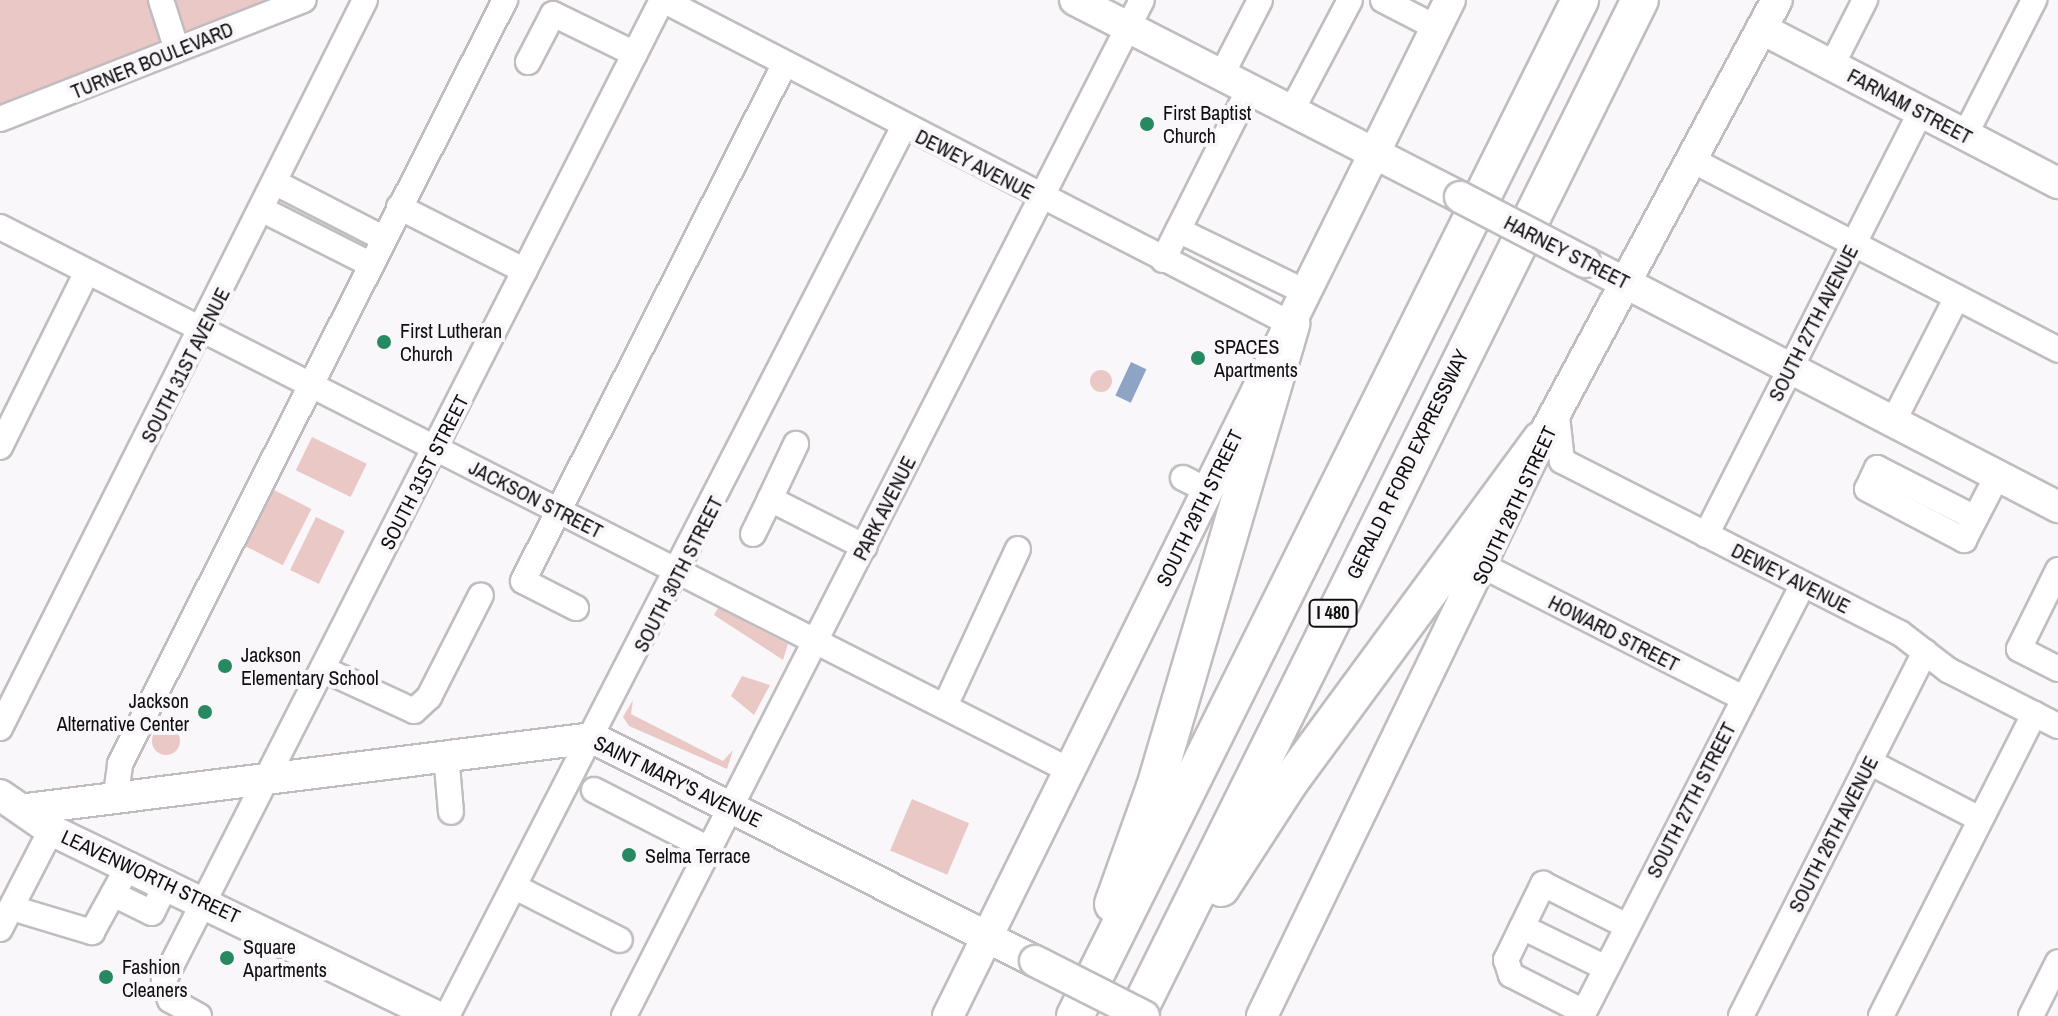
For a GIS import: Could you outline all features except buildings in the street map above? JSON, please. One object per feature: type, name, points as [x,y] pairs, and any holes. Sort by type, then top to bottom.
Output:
[{"type":"highway","name":"I 480","points":[[1075,1016],[1580,0]]},
{"type":"highway","name":"GERALD R FORD EXPRESSWAY","points":[[1136,1016],[1640,0]]},
{"type":"highway","points":[[1100,967],[1105,926],[1155,787],[1299,309]]},
{"type":"highway","points":[[1175,940],[1220,890],[1291,780],[1549,427]]},
{"type":"main road","name":"HARNEY STREET","points":[[1075,0],[2058,507]]},
{"type":"main road","name":"SOUTH 29TH STREET","points":[[948,1016],[1071,771],[1196,484],[1299,309],[1378,154],[1450,0]]},
{"type":"main road","name":"SOUTH 28TH STREET","points":[[1262,1016],[1485,567],[1549,427],[1694,161],[1777,0]]},
{"type":"main road","name":"FARNAM STREET","points":[[1762,29],[2058,183]]},
{"type":"main road","name":"SAINT MARY'S AVENUE","points":[[27,809],[128,800],[446,754],[593,738],[1144,1016]]},
{"type":"main road","name":"LEAVENWORTH STREET","points":[[0,795],[27,809],[51,830],[205,899],[435,1016]]},
{"type":"main road","points":[[51,830],[74,834],[126,816],[128,800]]},
{"type":"street","points":[[161,0],[177,50]]},
{"type":"street","name":"TURNER BOULEVARD","points":[[0,119],[304,0]]},
{"type":"street","name":"SOUTH 31ST AVENUE","points":[[0,728],[263,210],[365,0]]},
{"type":"street","points":[[128,800],[120,764],[505,0]]},
{"type":"street","name":"SOUTH 31ST STREET","points":[[199,1016],[170,1000],[163,988],[205,899],[662,0]]},
{"type":"street","name":"DEWEY AVENUE","points":[[662,0],[783,67],[1163,260],[1299,309]]},
{"type":"street","name":"PARK AVENUE","points":[[624,1016],[1142,0]]},
{"type":"street","points":[[1221,76],[1260,0]]},
{"type":"street","points":[[1292,110],[1350,0]]},
{"type":"street","points":[[1383,0],[1437,28]]},
{"type":"street","points":[[1832,65],[1865,0]]},
{"type":"street","points":[[1965,135],[2034,0]]},
{"type":"street","points":[[528,62],[553,14],[635,54]]},
{"type":"street","points":[[576,608],[523,581],[783,67]]},
{"type":"street","points":[[1163,260],[1249,89]]},
{"type":"street","name":"SOUTH 27TH AVENUE","points":[[1706,535],[1921,111]]},
{"type":"street","name":"SOUTH 30TH STREET","points":[[447,1016],[517,888],[680,572],[903,128]]},
{"type":"street","points":[[1694,161],[2058,350]]},
{"type":"street","points":[[276,183],[383,238]]},
{"type":"street","points":[[399,207],[525,271]]},
{"type":"street","points":[[263,210],[370,264]]},
{"type":"street","name":"JACKSON STREET","points":[[0,227],[1071,771]]},
{"type":"street","points":[[1178,230],[1299,309]]},
{"type":"street","points":[[0,447],[87,272]]},
{"type":"street","points":[[1893,422],[1957,297]]},
{"type":"street","name":"DEWEY AVENUE","points":[[1549,427],[1562,461],[1803,584],[2058,726]]},
{"type":"street","points":[[753,534],[796,444]]},
{"type":"street","points":[[1975,518],[1997,476]]},
{"type":"street","points":[[770,499],[865,547]]},
{"type":"street","points":[[945,706],[1018,549]]},
{"type":"street","name":"HOWARD STREET","points":[[1485,567],[1743,698]]},
{"type":"street","points":[[2056,662],[2019,649],[2058,570]]},
{"type":"street","name":"SOUTH 27TH STREET","points":[[1583,1014],[1803,584]]},
{"type":"street","points":[[323,669],[414,711],[429,697],[481,595]]},
{"type":"street","name":"SOUTH 26TH AVENUE","points":[[1741,1016],[1925,652]]},
{"type":"street","points":[[1881,1016],[2034,714]]},
{"type":"street","points":[[446,754],[451,812]]},
{"type":"street","points":[[1869,762],[1980,819]]},
{"type":"street","points":[[594,790],[709,849]]},
{"type":"street","points":[[51,830],[4,920],[92,932],[129,865]]},
{"type":"street","points":[[113,894],[152,913],[167,882]]},
{"type":"street","points":[[1583,1014],[1511,975],[1506,960],[1543,884],[1627,926]]},
{"type":"street","points":[[517,888],[620,940]]},
{"type":"street","points":[[1522,927],[1606,968]]},
{"type":"street","points":[[2031,1016],[2058,962]]},
{"type":"shaded area","points":[[0,0],[267,0],[0,104]]},
{"type":"shaded area","points":[[1097,370],[1105,370],[1112,381],[1105,392],[1097,392],[1090,385],[1090,377]]},
{"type":"shaded area","points":[[312,437],[367,464],[351,497],[296,470]]},
{"type":"shaded area","points":[[274,490],[311,509],[283,565],[245,546]]},
{"type":"shaded area","points":[[316,517],[345,531],[319,584],[290,570]]},
{"type":"shaded area","points":[[718,608],[788,644],[783,660],[714,615]]},
{"type":"shaded area","points":[[742,676],[770,685],[754,715],[731,696]]},
{"type":"shaded area","points":[[633,700],[631,714],[723,761],[733,750],[727,769],[629,726],[623,717]]},
{"type":"shaded area","points":[[166,727],[176,731],[180,741],[176,751],[166,755],[156,751],[152,741],[156,731]]},
{"type":"shaded area","points":[[912,799],[969,823],[947,875],[890,851]]},
{"type":"water","points":[[1131,362],[1146,369],[1131,403],[1115,396]]},
{"type":"place","name":"First Baptist Church","points":[[1147,124]]},
{"type":"place","name":"First Lutheran Church","points":[[384,342]]},
{"type":"place","name":"SPACES Apartments","points":[[1198,358]]},
{"type":"place","name":"Jackson Elementary School","points":[[225,666]]},
{"type":"place","name":"Jackson Alternative Center","points":[[205,712]]},
{"type":"place","name":"Selma Terrace","points":[[629,855]]},
{"type":"place","name":"Square Apartments","points":[[227,958]]},
{"type":"place","name":"Fashion Cleaners","points":[[106,977]]}]
